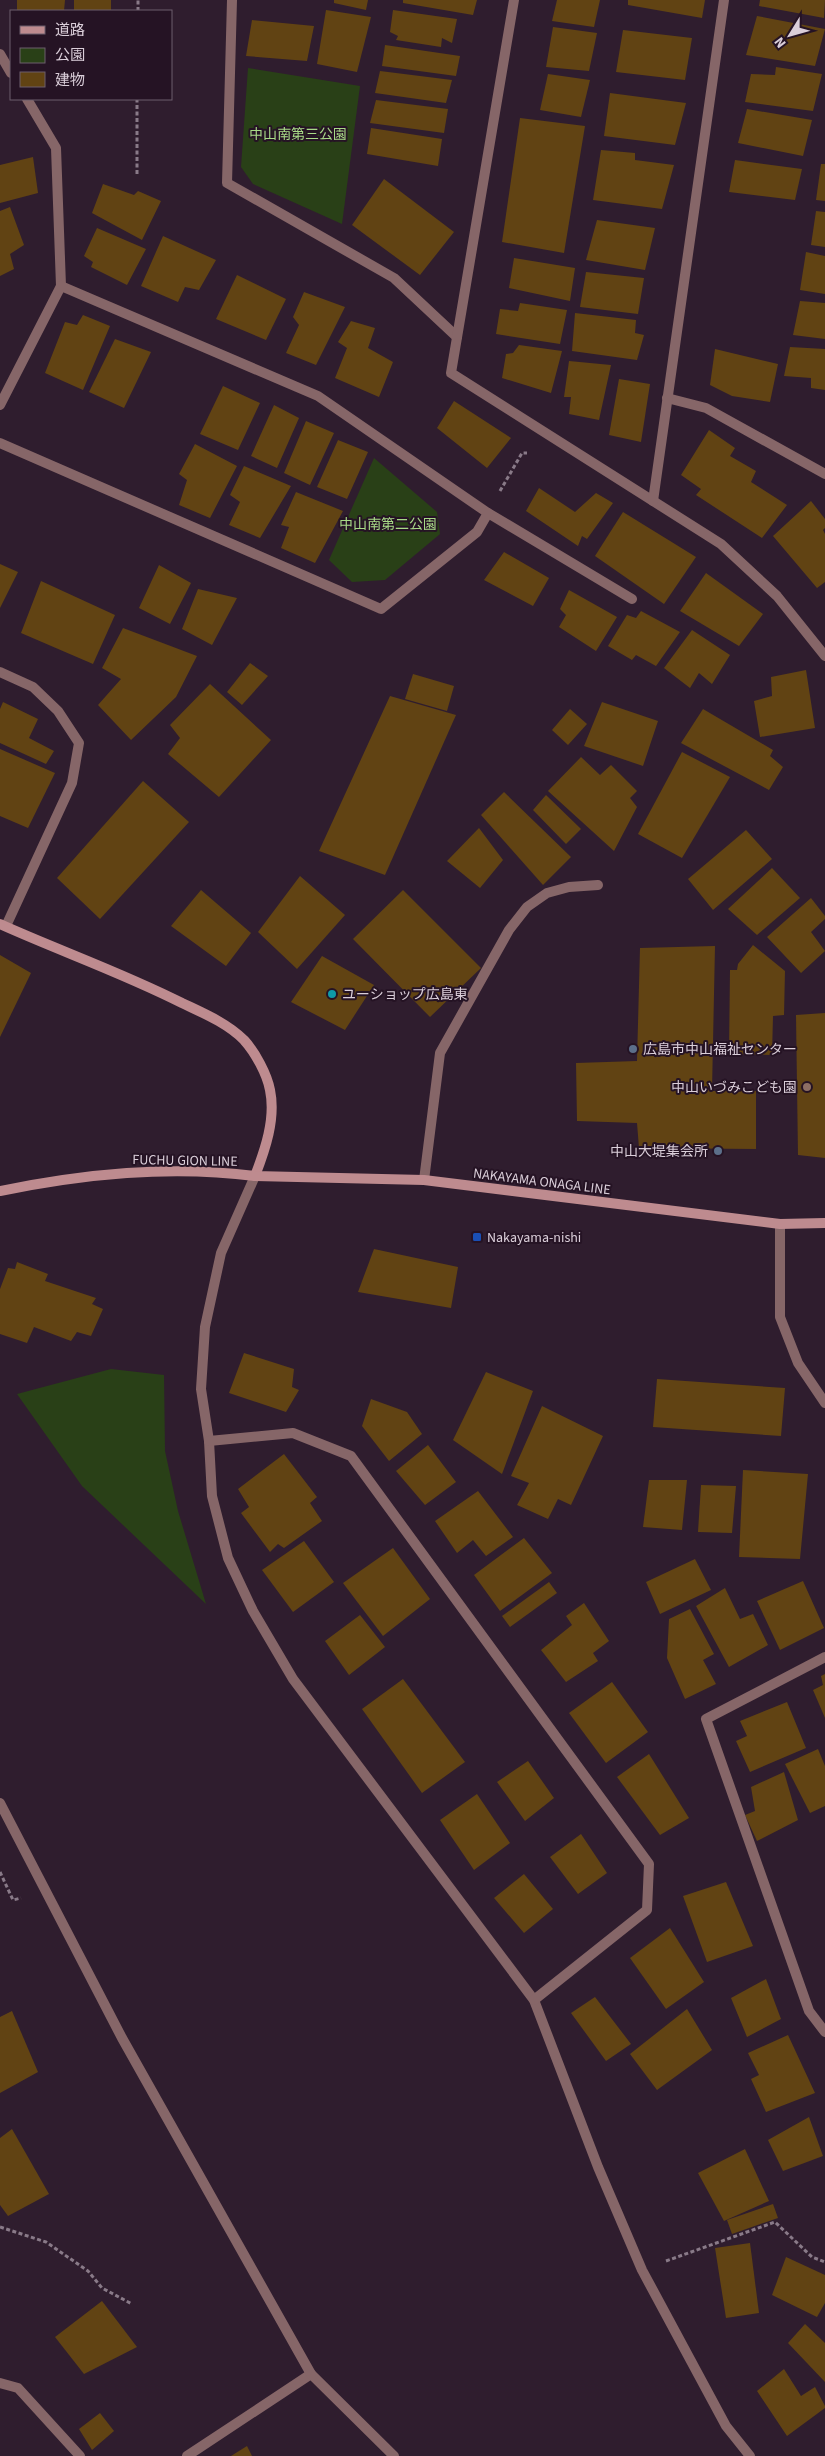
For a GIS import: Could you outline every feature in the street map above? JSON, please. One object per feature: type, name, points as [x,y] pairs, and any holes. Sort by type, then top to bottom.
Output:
[{"type":"main road","name":"FUCHU GION LINE","points":[[0,1191],[52,1181],[149,1171],[228,1173],[255,1176],[267,1144],[270,1116],[270,1090],[259,1062],[244,1040],[222,1023],[154,989],[3,925]]},
{"type":"main road","name":"NAKAYAMA ONAGA LINE","points":[[255,1176],[424,1180],[780,1224],[825,1223]]},
{"type":"street","points":[[232,0],[227,183],[394,278],[457,337]]},
{"type":"street","points":[[514,0],[451,373],[720,544],[778,596],[825,656]]},
{"type":"street","points":[[653,501],[724,0]]},
{"type":"street","points":[[0,54],[10,71]]},
{"type":"street","points":[[0,405],[61,286],[56,148],[28,100]]},
{"type":"street","points":[[61,286],[318,396],[488,514],[632,599]]},
{"type":"street","points":[[668,398],[706,408],[825,474]]},
{"type":"street","points":[[0,443],[381,609],[477,532],[488,514]]},
{"type":"street","points":[[0,672],[33,687],[58,711],[79,743],[72,783],[3,925]]},
{"type":"street","points":[[424,1180],[440,1053],[509,930],[527,907],[547,893],[569,887],[598,885]]},
{"type":"street","points":[[255,1176],[221,1253],[205,1326],[202,1388],[209,1441],[212,1496],[226,1549],[252,1611],[293,1678],[534,2000],[598,2167],[642,2270],[726,2426],[750,2456]]},
{"type":"street","points":[[780,1224],[780,1317],[798,1364],[825,1403]]},
{"type":"street","points":[[209,1441],[293,1433],[351,1456],[649,1864],[647,1910],[534,2000]]},
{"type":"street","points":[[825,1657],[706,1720],[809,2011],[825,2032]]},
{"type":"street","points":[[0,1803],[122,2038],[311,2374],[394,2456]]},
{"type":"street","points":[[187,2456],[311,2374]]},
{"type":"street","points":[[0,2383],[18,2388],[80,2456]]},
{"type":"path","points":[[137,100],[137,174]]},
{"type":"path","points":[[488,514],[522,453],[531,453]]},
{"type":"path","points":[[642,2270],[775,2222],[812,2257],[825,2262]]},
{"type":"path","points":[[0,2227],[46,2242],[88,2271],[102,2288],[132,2304]]},
{"type":"green space","name":"中山南第三公園","points":[[248,68],[360,86],[342,224],[253,184],[241,167]]},
{"type":"green space","name":"中山南第二公園","points":[[374,458],[437,512],[440,534],[385,580],[352,582],[329,560]]},
{"type":"green space","points":[[111,1369],[164,1375],[165,1451],[178,1511],[206,1604],[82,1486],[17,1394]]},
{"type":"building","points":[[17,0],[65,0],[64,10],[17,10]]},
{"type":"building","points":[[74,0],[111,0],[111,10],[74,10]]},
{"type":"building","points":[[334,0],[368,0],[366,10],[334,3]]},
{"type":"building","points":[[403,0],[477,0],[473,15],[403,3]]},
{"type":"building","points":[[557,0],[600,0],[594,27],[552,21]]},
{"type":"building","points":[[628,0],[705,0],[702,18],[628,5]]},
{"type":"building","points":[[760,0],[825,0],[824,18],[759,6]]},
{"type":"building","points":[[326,10],[371,17],[357,72],[317,64]]},
{"type":"building","points":[[393,10],[457,19],[452,43],[442,38],[441,47],[396,40],[398,36],[390,32]]},
{"type":"building","points":[[757,16],[825,29],[815,66],[746,55]]},
{"type":"building","points":[[252,20],[314,26],[307,61],[246,56]]},
{"type":"building","points":[[553,27],[597,33],[589,71],[546,67]]},
{"type":"building","points":[[623,30],[692,38],[685,80],[616,72]]},
{"type":"building","points":[[385,45],[460,56],[456,76],[382,66]]},
{"type":"building","points":[[776,67],[822,74],[813,111],[745,102],[751,74],[775,75]]},
{"type":"building","points":[[380,71],[452,80],[446,103],[375,93]]},
{"type":"building","points":[[548,74],[590,80],[581,117],[540,110]]},
{"type":"building","points":[[610,93],[686,103],[675,145],[604,136]]},
{"type":"building","points":[[376,100],[448,109],[444,133],[370,123]]},
{"type":"building","points":[[747,109],[812,120],[803,156],[738,143]]},
{"type":"building","points":[[520,118],[585,126],[564,253],[502,242]]},
{"type":"building","points":[[371,128],[442,139],[438,166],[367,154]]},
{"type":"building","points":[[601,150],[635,153],[635,160],[674,165],[662,209],[593,200]]},
{"type":"building","points":[[33,157],[38,193],[0,203],[0,165]]},
{"type":"building","points":[[735,160],[802,169],[795,200],[729,192]]},
{"type":"building","points":[[821,164],[825,164],[825,201],[816,200]]},
{"type":"building","points":[[384,179],[454,232],[420,275],[352,225]]},
{"type":"building","points":[[103,184],[134,195],[138,191],[161,201],[142,240],[92,213]]},
{"type":"building","points":[[10,207],[24,245],[10,254],[14,269],[0,276],[0,211]]},
{"type":"building","points":[[816,211],[825,212],[825,247],[811,245]]},
{"type":"building","points":[[597,220],[655,228],[645,270],[586,260]]},
{"type":"building","points":[[97,228],[146,249],[127,285],[91,267],[93,262],[84,256]]},
{"type":"building","points":[[163,236],[216,260],[199,290],[185,287],[178,302],[141,286]]},
{"type":"building","points":[[806,252],[825,256],[825,294],[800,290]]},
{"type":"building","points":[[514,258],[575,268],[570,301],[509,288]]},
{"type":"building","points":[[586,272],[644,278],[638,314],[580,307]]},
{"type":"building","points":[[237,275],[286,299],[266,340],[216,319]]},
{"type":"building","points":[[304,292],[345,307],[316,365],[286,353],[299,325],[293,317]]},
{"type":"building","points":[[800,301],[825,303],[825,339],[793,335]]},
{"type":"building","points":[[520,303],[567,310],[560,344],[496,334],[500,309],[518,311]]},
{"type":"building","points":[[575,313],[636,320],[635,333],[644,335],[637,360],[572,351]]},
{"type":"building","points":[[83,315],[110,326],[83,390],[45,373],[65,322],[77,325]]},
{"type":"building","points":[[351,321],[375,328],[368,348],[393,362],[379,397],[335,378],[347,348],[338,342]]},
{"type":"building","points":[[115,339],[151,352],[124,408],[89,392]]},
{"type":"building","points":[[519,345],[562,351],[551,393],[502,378],[506,354],[513,353]]},
{"type":"building","points":[[790,347],[825,349],[825,390],[811,388],[811,378],[784,376]]},
{"type":"building","points":[[715,349],[778,364],[770,402],[732,396],[710,385]]},
{"type":"building","points":[[569,361],[611,365],[599,420],[569,414],[571,397],[564,397]]},
{"type":"building","points":[[619,379],[650,384],[641,442],[609,435]]},
{"type":"building","points":[[223,386],[260,403],[238,450],[200,434]]},
{"type":"building","points":[[454,401],[511,438],[487,468],[437,428]]},
{"type":"building","points":[[274,405],[299,418],[277,468],[251,456]]},
{"type":"building","points":[[306,421],[334,433],[310,485],[284,473]]},
{"type":"building","points":[[709,430],[735,448],[730,456],[756,471],[751,482],[787,505],[762,538],[696,495],[701,489],[681,475]]},
{"type":"building","points":[[338,440],[368,452],[347,499],[317,487]]},
{"type":"building","points":[[195,444],[237,466],[210,518],[179,505],[187,480],[179,474]]},
{"type":"building","points":[[244,466],[291,486],[260,538],[229,525],[240,502],[230,495]]},
{"type":"building","points":[[539,488],[575,512],[596,493],[613,503],[587,539],[582,536],[578,546],[526,511]]},
{"type":"building","points":[[296,492],[343,511],[315,563],[281,548],[289,527],[281,525]]},
{"type":"building","points":[[811,501],[825,519],[825,528],[823,530],[825,534],[825,582],[817,588],[773,536]]},
{"type":"building","points":[[623,512],[696,557],[664,604],[595,556]]},
{"type":"building","points":[[504,552],[549,578],[533,606],[484,580]]},
{"type":"building","points":[[0,564],[18,572],[0,608]]},
{"type":"building","points":[[159,565],[191,583],[170,624],[139,608]]},
{"type":"building","points":[[706,573],[763,614],[739,646],[680,611]]},
{"type":"building","points":[[41,581],[115,615],[93,664],[21,633]]},
{"type":"building","points":[[198,589],[237,598],[212,645],[182,629]]},
{"type":"building","points":[[569,590],[617,617],[596,651],[559,627],[566,615],[560,609]]},
{"type":"building","points":[[641,611],[680,632],[656,666],[636,655],[632,660],[608,646],[627,615],[636,618]]},
{"type":"building","points":[[123,628],[197,656],[176,697],[131,740],[98,705],[121,679],[102,668]]},
{"type":"building","points":[[692,630],[730,655],[712,684],[699,673],[690,688],[664,668]]},
{"type":"building","points":[[250,663],[268,676],[242,705],[227,692]]},
{"type":"building","points":[[806,670],[815,728],[760,737],[754,701],[772,696],[771,677]]},
{"type":"building","points":[[413,674],[454,686],[447,711],[405,699]]},
{"type":"building","points":[[210,684],[271,740],[219,797],[168,754],[180,738],[170,725]]},
{"type":"building","points":[[390,696],[456,715],[385,875],[319,851]]},
{"type":"building","points":[[3,702],[38,719],[29,738],[54,751],[46,764],[0,743],[0,709]]},
{"type":"building","points":[[602,702],[658,721],[643,766],[584,746]]},
{"type":"building","points":[[570,709],[587,724],[568,745],[552,730]]},
{"type":"building","points":[[703,709],[773,750],[770,756],[783,767],[769,790],[681,743]]},
{"type":"building","points":[[0,749],[55,773],[28,828],[0,816]]},
{"type":"building","points":[[682,752],[730,777],[682,858],[638,834]]},
{"type":"building","points":[[581,757],[600,775],[611,765],[637,791],[630,798],[637,807],[614,851],[548,791]]},
{"type":"building","points":[[143,781],[189,822],[100,919],[57,878]]},
{"type":"building","points":[[504,792],[571,857],[543,885],[481,815]]},
{"type":"building","points":[[546,795],[581,829],[566,844],[533,810]]},
{"type":"building","points":[[479,828],[503,860],[480,888],[447,861]]},
{"type":"building","points":[[746,830],[772,859],[713,910],[688,879]]},
{"type":"building","points":[[772,868],[800,898],[757,935],[728,909]]},
{"type":"building","points":[[300,876],[345,915],[297,969],[258,932]]},
{"type":"building","points":[[201,890],[251,933],[226,966],[171,926]]},
{"type":"building","points":[[403,890],[481,968],[430,1017],[353,939]]},
{"type":"building","points":[[811,898],[825,916],[825,919],[811,932],[825,951],[801,973],[767,937]]},
{"type":"building","points":[[753,945],[785,971],[784,1015],[773,1016],[772,1055],[729,1054],[730,970],[737,970],[738,964]]},
{"type":"building","points":[[715,946],[712,1091],[756,1091],[756,1149],[639,1148],[637,1123],[577,1121],[576,1063],[637,1061],[640,948]]},
{"type":"building","points":[[0,955],[31,973],[0,1037]]},
{"type":"building","name":"ユーショップ広島東","points":[[322,956],[374,985],[345,1030],[291,1002]]},
{"type":"building","points":[[825,1013],[825,1158],[798,1155],[796,1015]]},
{"type":"building","points":[[374,1249],[458,1267],[451,1308],[358,1292]]},
{"type":"building","points":[[17,1262],[48,1274],[45,1281],[96,1298],[92,1304],[103,1309],[91,1336],[77,1332],[71,1341],[34,1327],[27,1343],[0,1334],[0,1289],[8,1268],[15,1269]]},
{"type":"building","points":[[244,1353],[294,1369],[292,1387],[299,1390],[286,1412],[229,1393]]},
{"type":"building","points":[[486,1372],[533,1391],[502,1474],[453,1440]]},
{"type":"building","points":[[657,1379],[785,1388],[781,1436],[653,1427]]},
{"type":"building","points":[[371,1399],[407,1412],[422,1434],[389,1461],[362,1426]]},
{"type":"building","points":[[542,1406],[603,1436],[571,1505],[558,1499],[548,1519],[517,1505],[529,1483],[511,1476]]},
{"type":"building","points":[[428,1445],[456,1482],[425,1505],[396,1471]]},
{"type":"building","points":[[284,1454],[317,1497],[310,1503],[322,1521],[284,1548],[278,1544],[270,1552],[241,1513],[249,1507],[238,1489]]},
{"type":"building","points":[[743,1470],[808,1474],[800,1559],[739,1557]]},
{"type":"building","points":[[649,1480],[687,1480],[682,1530],[643,1527]]},
{"type":"building","points":[[701,1485],[736,1486],[732,1533],[698,1532]]},
{"type":"building","points":[[478,1491],[513,1537],[486,1556],[473,1540],[457,1553],[435,1521]]},
{"type":"building","points":[[524,1538],[552,1573],[500,1611],[474,1575]]},
{"type":"building","points":[[304,1541],[334,1582],[293,1612],[262,1570]]},
{"type":"building","points":[[393,1548],[430,1599],[383,1636],[343,1583]]},
{"type":"building","points":[[695,1559],[711,1590],[660,1614],[646,1582]]},
{"type":"building","points":[[803,1581],[824,1628],[780,1650],[757,1601]]},
{"type":"building","points":[[549,1582],[557,1593],[510,1627],[502,1616]]},
{"type":"building","points":[[725,1588],[740,1619],[753,1614],[768,1645],[729,1667],[696,1606]]},
{"type":"building","points":[[584,1603],[609,1641],[593,1653],[598,1661],[566,1682],[541,1650],[572,1625],[566,1616]]},
{"type":"building","points":[[690,1609],[714,1654],[703,1660],[716,1684],[685,1699],[667,1658],[669,1619]]},
{"type":"building","points":[[360,1615],[385,1647],[349,1675],[325,1641]]},
{"type":"building","points":[[825,1674],[825,1718],[813,1690],[823,1685],[821,1676]]},
{"type":"building","points":[[403,1679],[465,1762],[422,1793],[362,1709]]},
{"type":"building","points":[[612,1682],[648,1732],[606,1763],[569,1713]]},
{"type":"building","points":[[787,1702],[806,1748],[750,1772],[736,1741],[747,1736],[740,1721]]},
{"type":"building","points":[[818,1749],[825,1766],[825,1806],[810,1813],[785,1764]]},
{"type":"building","points":[[649,1754],[689,1818],[660,1835],[617,1777]]},
{"type":"building","points":[[528,1761],[554,1798],[525,1821],[497,1782]]},
{"type":"building","points":[[784,1772],[798,1820],[757,1841],[745,1815],[755,1811],[751,1787]]},
{"type":"building","points":[[477,1794],[510,1843],[474,1870],[440,1820]]},
{"type":"building","points":[[581,1834],[607,1873],[578,1894],[550,1857]]},
{"type":"building","points":[[524,1874],[553,1909],[524,1933],[494,1898]]},
{"type":"building","points":[[726,1882],[753,1946],[707,1962],[683,1896]]},
{"type":"building","points":[[670,1928],[704,1982],[666,2009],[630,1958]]},
{"type":"building","points":[[766,1979],[781,2019],[747,2037],[731,1998]]},
{"type":"building","points":[[595,1997],[631,2044],[606,2061],[571,2013]]},
{"type":"building","points":[[687,2009],[712,2050],[657,2090],[630,2054]]},
{"type":"building","points":[[12,2011],[38,2072],[0,2093],[0,2017]]},
{"type":"building","points":[[788,2035],[815,2093],[766,2112],[751,2079],[759,2075],[748,2053]]},
{"type":"building","points":[[809,2117],[823,2156],[783,2171],[768,2140]]},
{"type":"building","points":[[12,2129],[49,2194],[8,2216],[0,2205],[0,2138]]},
{"type":"building","points":[[745,2149],[769,2201],[724,2221],[698,2173]]},
{"type":"building","points":[[773,2204],[778,2218],[732,2234],[727,2220]]},
{"type":"building","points":[[750,2243],[759,2313],[726,2318],[715,2248]]},
{"type":"building","points":[[786,2257],[825,2275],[825,2303],[817,2317],[772,2295]]},
{"type":"building","points":[[102,2301],[137,2347],[84,2374],[55,2337]]},
{"type":"building","points":[[805,2324],[825,2343],[825,2382],[788,2343]]},
{"type":"building","points":[[784,2369],[801,2396],[815,2387],[825,2406],[825,2408],[787,2436],[757,2391]]},
{"type":"building","points":[[100,2413],[114,2431],[92,2450],[79,2429]]},
{"type":"building","points":[[247,2446],[252,2456],[231,2456]]},
{"type":"place","name":"ユーショップ広島東","points":[[332,994]]},
{"type":"place","name":"広島市中山福祉センター","points":[[633,1049]]},
{"type":"place","name":"中山いづみこども園","points":[[807,1087]]},
{"type":"place","name":"中山大堤集会所","points":[[718,1151]]},
{"type":"place","name":"Nakayama-nishi","points":[[477,1237]]}]
